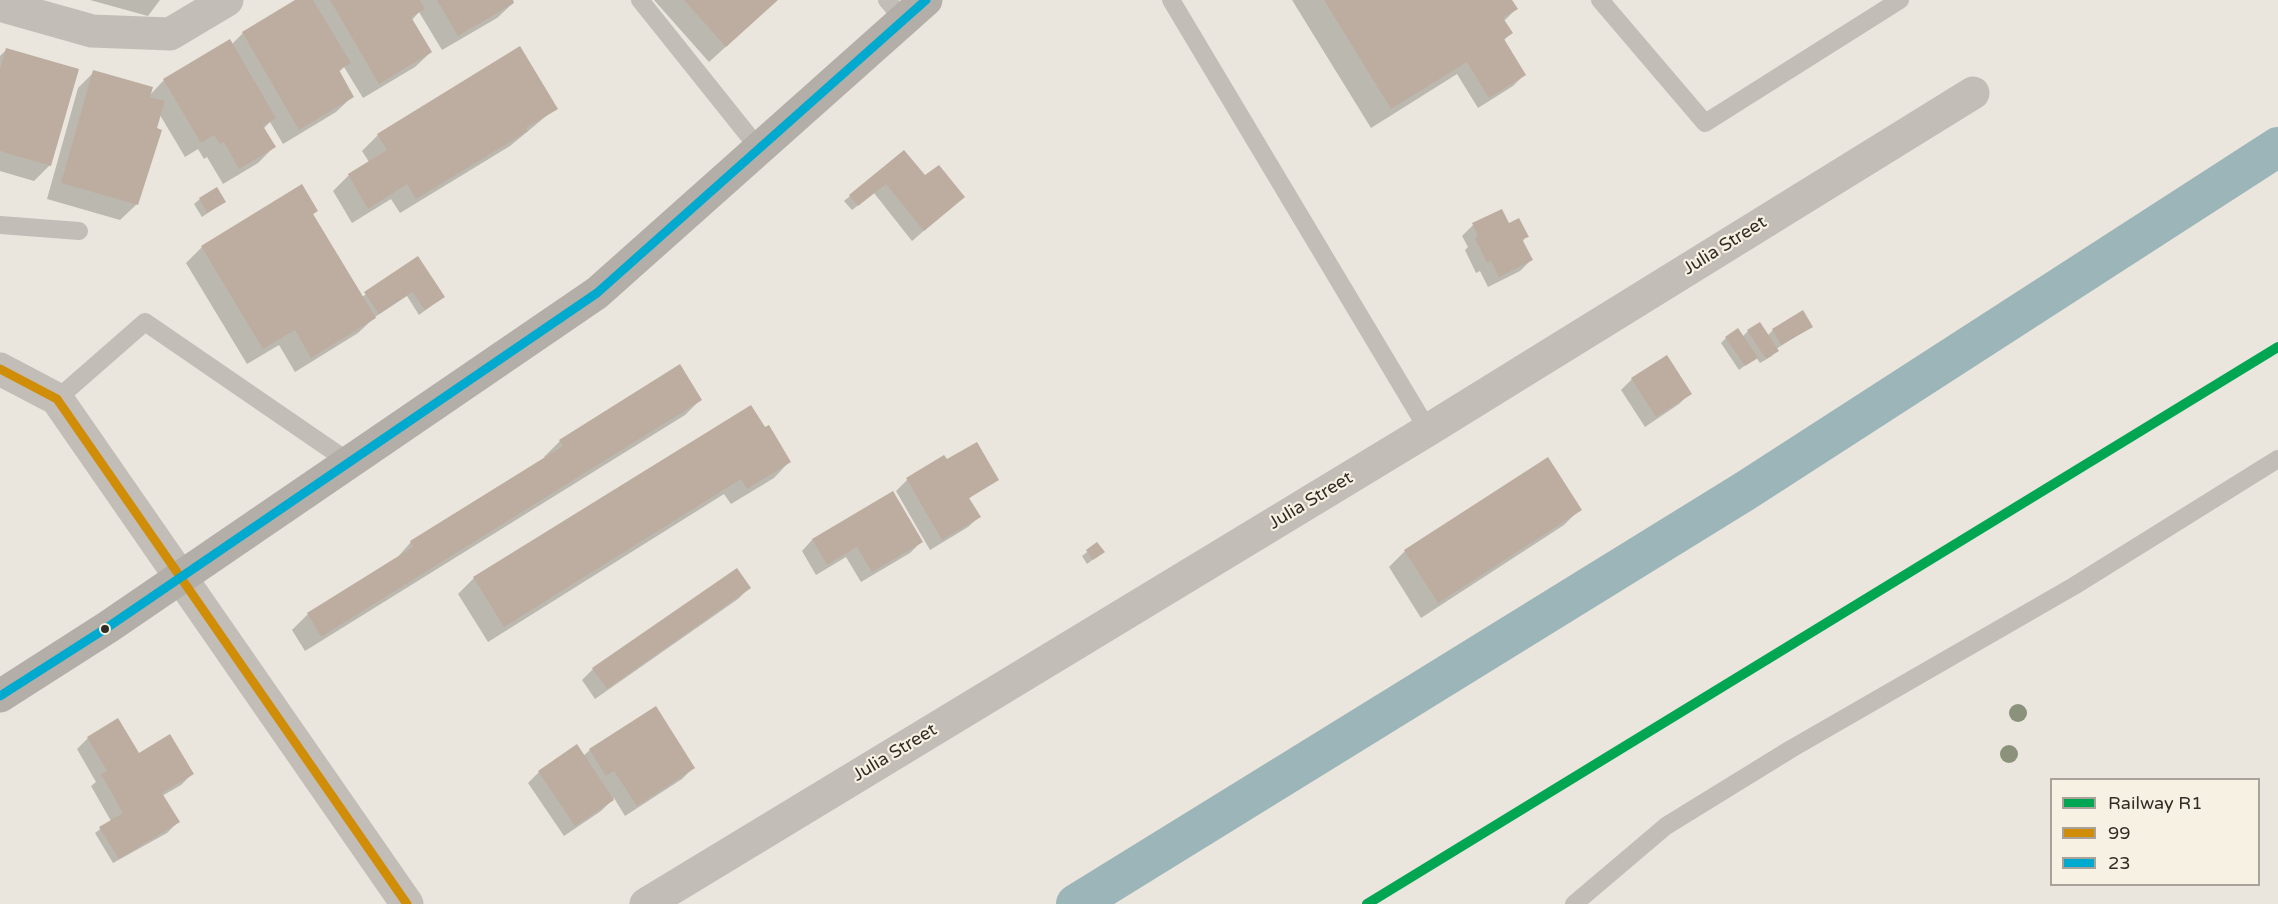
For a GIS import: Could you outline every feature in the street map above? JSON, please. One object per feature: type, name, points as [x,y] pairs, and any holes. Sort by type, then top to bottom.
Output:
[{"type":"main road","points":[[0,696],[108,627],[597,293],[760,150],[906,6]]},
{"type":"street","points":[[0,5],[92,31],[170,34],[227,0]]},
{"type":"street","name":"Julia Street","points":[[646,904],[1428,430],[1973,93]]},
{"type":"street","points":[[0,369],[57,399],[407,904]]},
{"type":"lane","points":[[640,0],[760,150]]},
{"type":"lane","points":[[1171,0],[1428,430]]},
{"type":"lane","points":[[1600,0],[1705,123],[1900,0]]},
{"type":"lane","points":[[0,225],[79,231]]},
{"type":"lane","points":[[57,399],[146,322],[349,462]]},
{"type":"lane","points":[[1574,904],[1666,826],[1791,749],[2074,586],[2278,459]]},
{"type":"building","points":[[295,0],[313,0],[351,63],[339,70],[354,97],[299,130],[242,32]]},
{"type":"building","points":[[330,0],[420,0],[425,9],[411,17],[432,52],[379,84]]},
{"type":"building","points":[[437,0],[513,0],[514,3],[458,36]]},
{"type":"building","points":[[684,0],[778,0],[726,47]]},
{"type":"building","points":[[1324,0],[1512,0],[1518,9],[1503,18],[1513,33],[1504,39],[1526,75],[1489,98],[1467,62],[1391,109]]},
{"type":"building","points":[[230,39],[276,118],[263,126],[276,147],[239,169],[224,142],[220,144],[214,135],[201,143],[163,79]]},
{"type":"building","points":[[520,46],[558,109],[526,128],[528,131],[416,199],[407,184],[368,209],[348,174],[387,150],[377,134]]},
{"type":"building","points":[[6,48],[79,69],[51,166],[0,151],[0,69]]},
{"type":"building","points":[[93,70],[153,87],[150,97],[165,101],[157,128],[162,130],[138,205],[61,183]]},
{"type":"building","points":[[904,150],[925,175],[939,165],[965,197],[924,231],[886,184],[858,206],[849,195]]},
{"type":"building","points":[[302,184],[318,211],[313,214],[376,318],[311,358],[295,330],[263,349],[201,246]]},
{"type":"building","points":[[217,187],[226,202],[207,213],[199,198]]},
{"type":"building","points":[[1502,209],[1509,223],[1519,218],[1529,237],[1522,239],[1533,260],[1499,277],[1491,261],[1487,263],[1475,238],[1478,236],[1472,223]]},
{"type":"building","points":[[418,256],[445,297],[425,310],[412,292],[379,314],[364,292]]},
{"type":"building","points":[[1803,310],[1813,327],[1781,345],[1772,329]]},
{"type":"building","points":[[1760,322],[1779,351],[1766,359],[1747,330]]},
{"type":"building","points":[[1738,328],[1758,358],[1745,366],[1725,337]]},
{"type":"building","points":[[1667,355],[1692,394],[1656,417],[1631,378]]},
{"type":"building","points":[[680,364],[702,400],[321,637],[307,613],[413,547],[410,541],[563,446],[559,440]]},
{"type":"building","points":[[751,405],[765,427],[769,425],[791,462],[747,489],[741,479],[504,627],[473,577]]},
{"type":"building","points":[[977,442],[999,480],[969,498],[981,517],[942,540],[906,478],[944,455],[947,459]]},
{"type":"building","points":[[1548,457],[1582,510],[1438,603],[1404,550]]},
{"type":"building","points":[[893,491],[923,542],[872,572],[857,547],[827,565],[812,539]]},
{"type":"building","points":[[1097,542],[1105,552],[1093,560],[1086,550]]},
{"type":"building","points":[[737,568],[751,588],[607,689],[592,668]]},
{"type":"building","points":[[656,706],[695,768],[637,806],[614,771],[606,776],[589,749]]},
{"type":"building","points":[[118,718],[139,753],[170,734],[194,774],[162,793],[180,822],[119,859],[99,827],[123,813],[101,774],[107,771],[87,737]]},
{"type":"building","points":[[577,744],[614,800],[575,826],[538,771]]},
{"type":"waterway","points":[[1076,904],[1745,491],[2278,147]]},
{"type":"rail line","name":"R1","points":[[1367,904],[2278,347]]},
{"type":"transit line","name":"23","points":[[0,696],[108,627],[597,293],[926,0]]},
{"type":"transit line","name":"99","points":[[0,369],[57,399],[407,904]]}]
